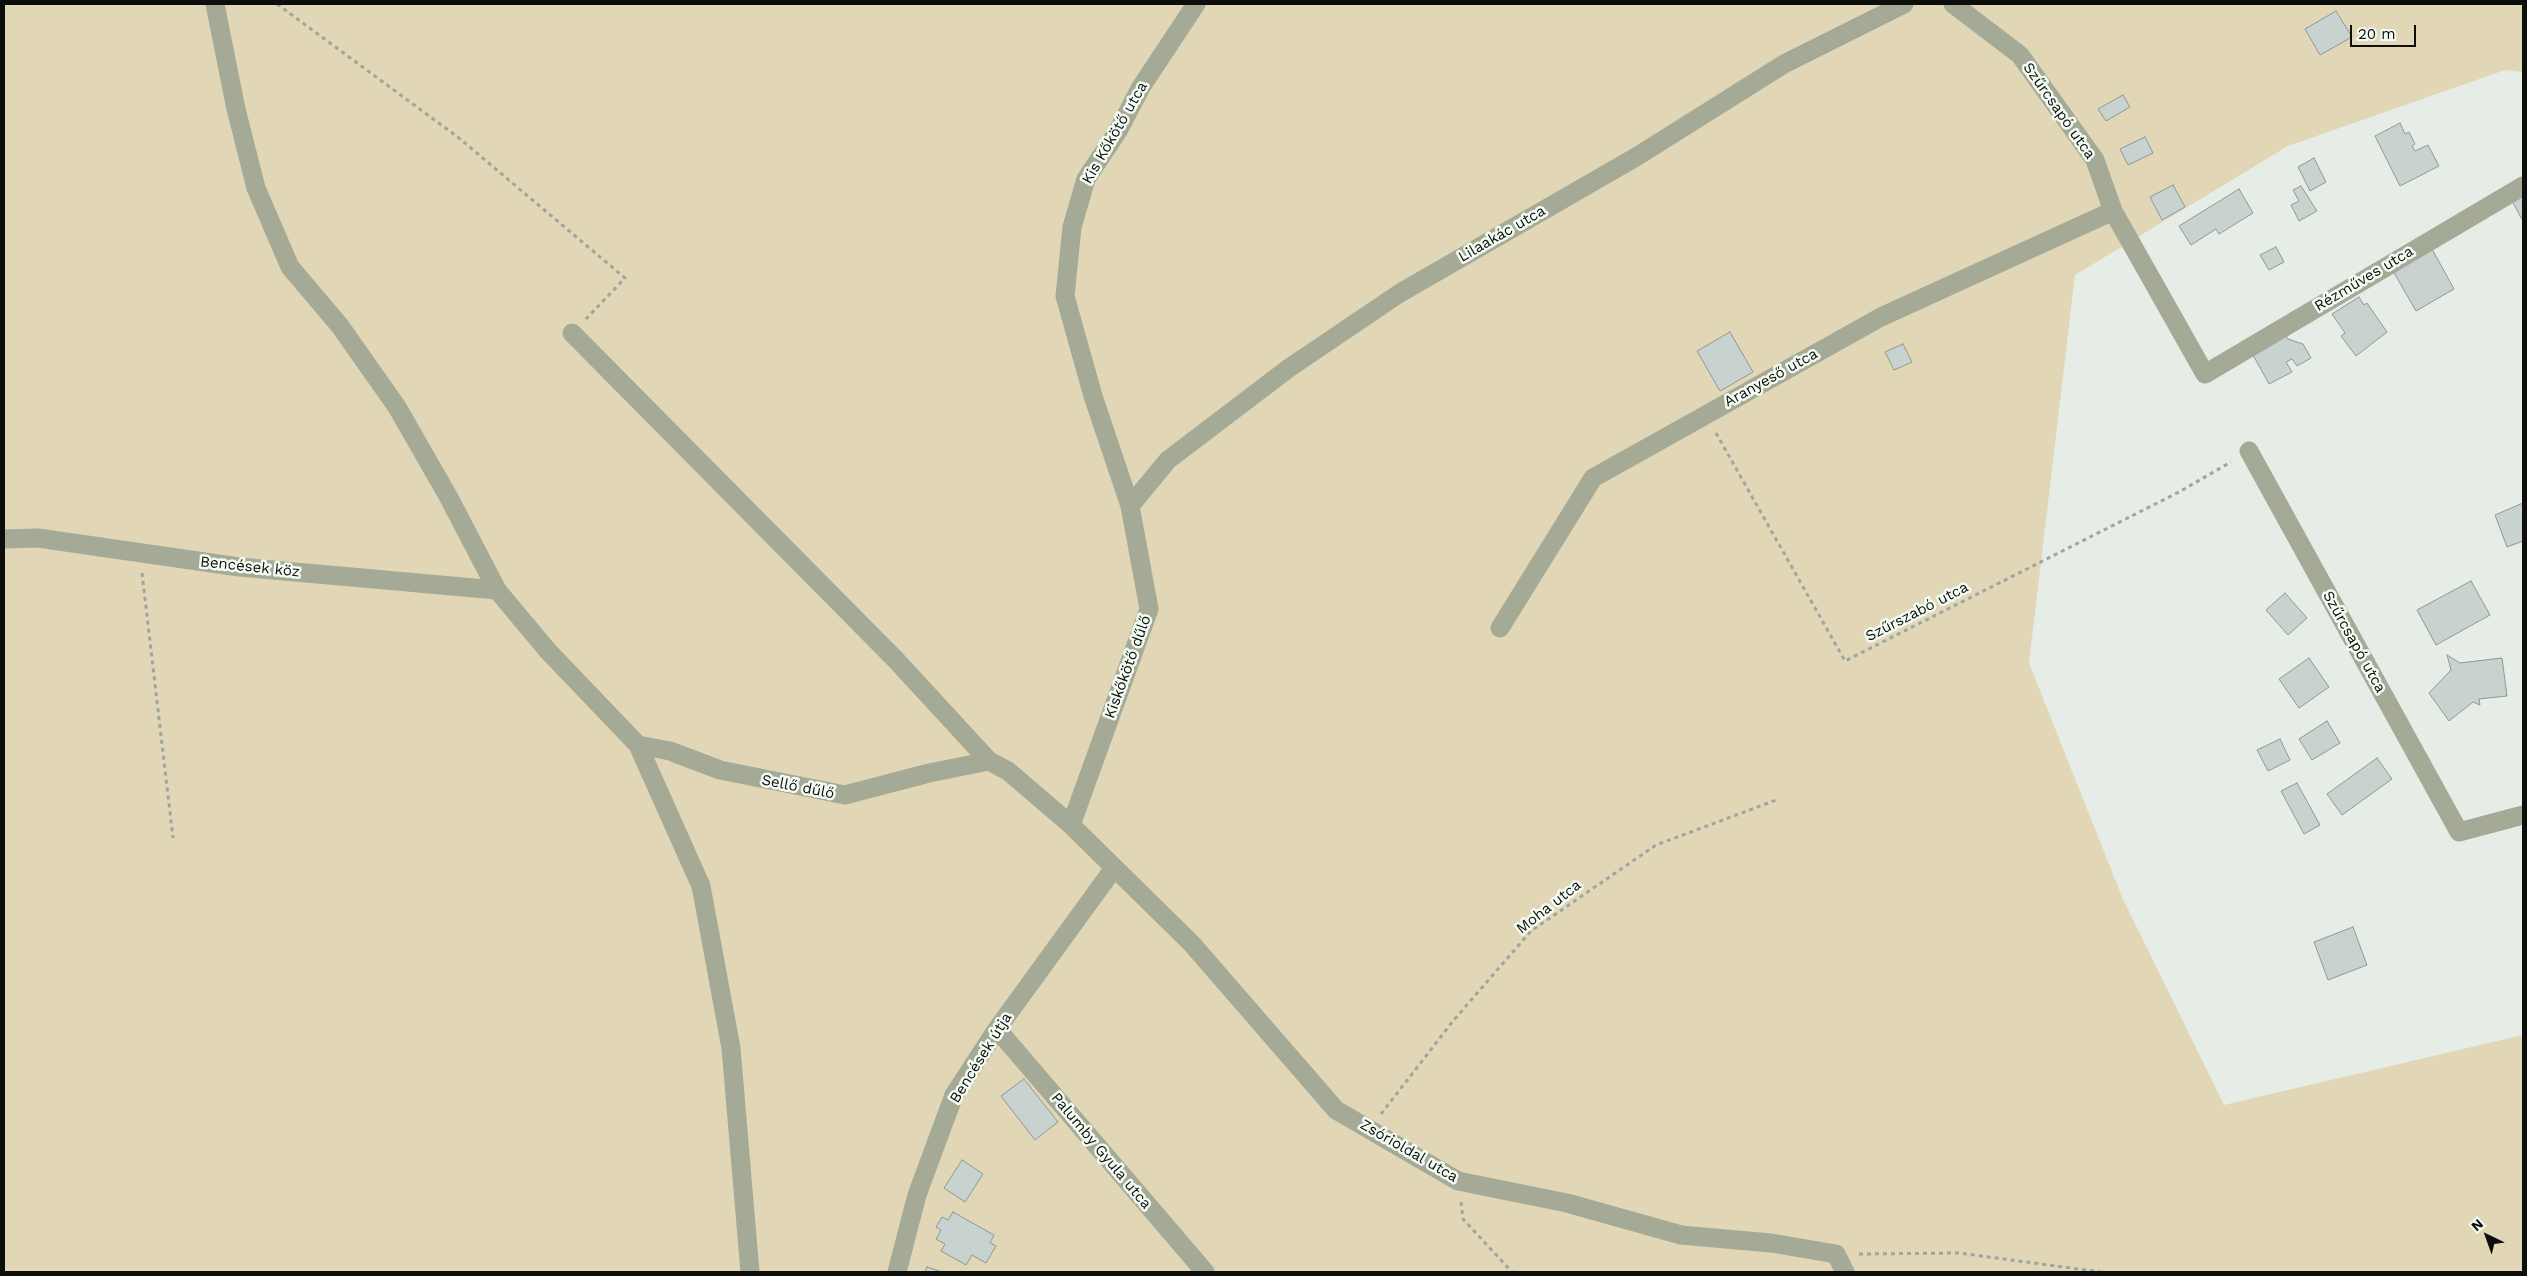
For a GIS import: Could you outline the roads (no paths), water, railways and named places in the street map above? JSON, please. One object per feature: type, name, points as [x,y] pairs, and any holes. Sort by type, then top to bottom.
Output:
[{"type":"street","points":[[215,4],[236,109],[256,188],[290,267],[340,326],[397,407],[448,496],[497,590],[548,652],[638,745],[702,886],[731,1048],[750,1272]]},
{"type":"street","name":"Kis Kőkötő utca","points":[[1130,506],[1093,396],[1065,296],[1072,227],[1086,179],[1118,131],[1141,87],[1190,9],[1196,4]]},
{"type":"street","name":"Lilaakác utca","points":[[1130,506],[1168,460],[1289,368],[1400,293],[1636,157],[1784,64],[1904,4]]},
{"type":"street","name":"Szűrcsapó utca","points":[[1953,4],[2020,55],[2095,160],[2113,211],[2206,374]]},
{"type":"street","name":"Rézműves utca","points":[[2206,374],[2523,186]]},
{"type":"street","name":"Aranyeső utca","points":[[1500,628],[1593,478],[1881,317],[2113,211]]},
{"type":"street","name":"Zsórioldal utca","points":[[572,333],[895,660],[989,761],[1008,771],[1071,825],[1192,944],[1336,1110],[1458,1181],[1567,1203],[1681,1235],[1771,1243],[1836,1254],[1845,1272]]},
{"type":"street","name":"Szűrcsapó utca","points":[[2249,451],[2459,832],[2523,815]]},
{"type":"street","name":"Kiskőkötő dűlő","points":[[1071,825],[1149,609],[1130,506]]},
{"type":"street","name":"Bencések köz","points":[[4,539],[38,538],[238,567],[497,590]]},
{"type":"street","name":"Sellő dűlő","points":[[638,745],[670,751],[720,770],[844,795],[929,773],[989,761]]},
{"type":"street","name":"Bencések útja","points":[[897,1272],[917,1195],[954,1095],[997,1029],[1114,868]]},
{"type":"street","name":"Palumby Gyula utca","points":[[997,1029],[1205,1272]]}]
